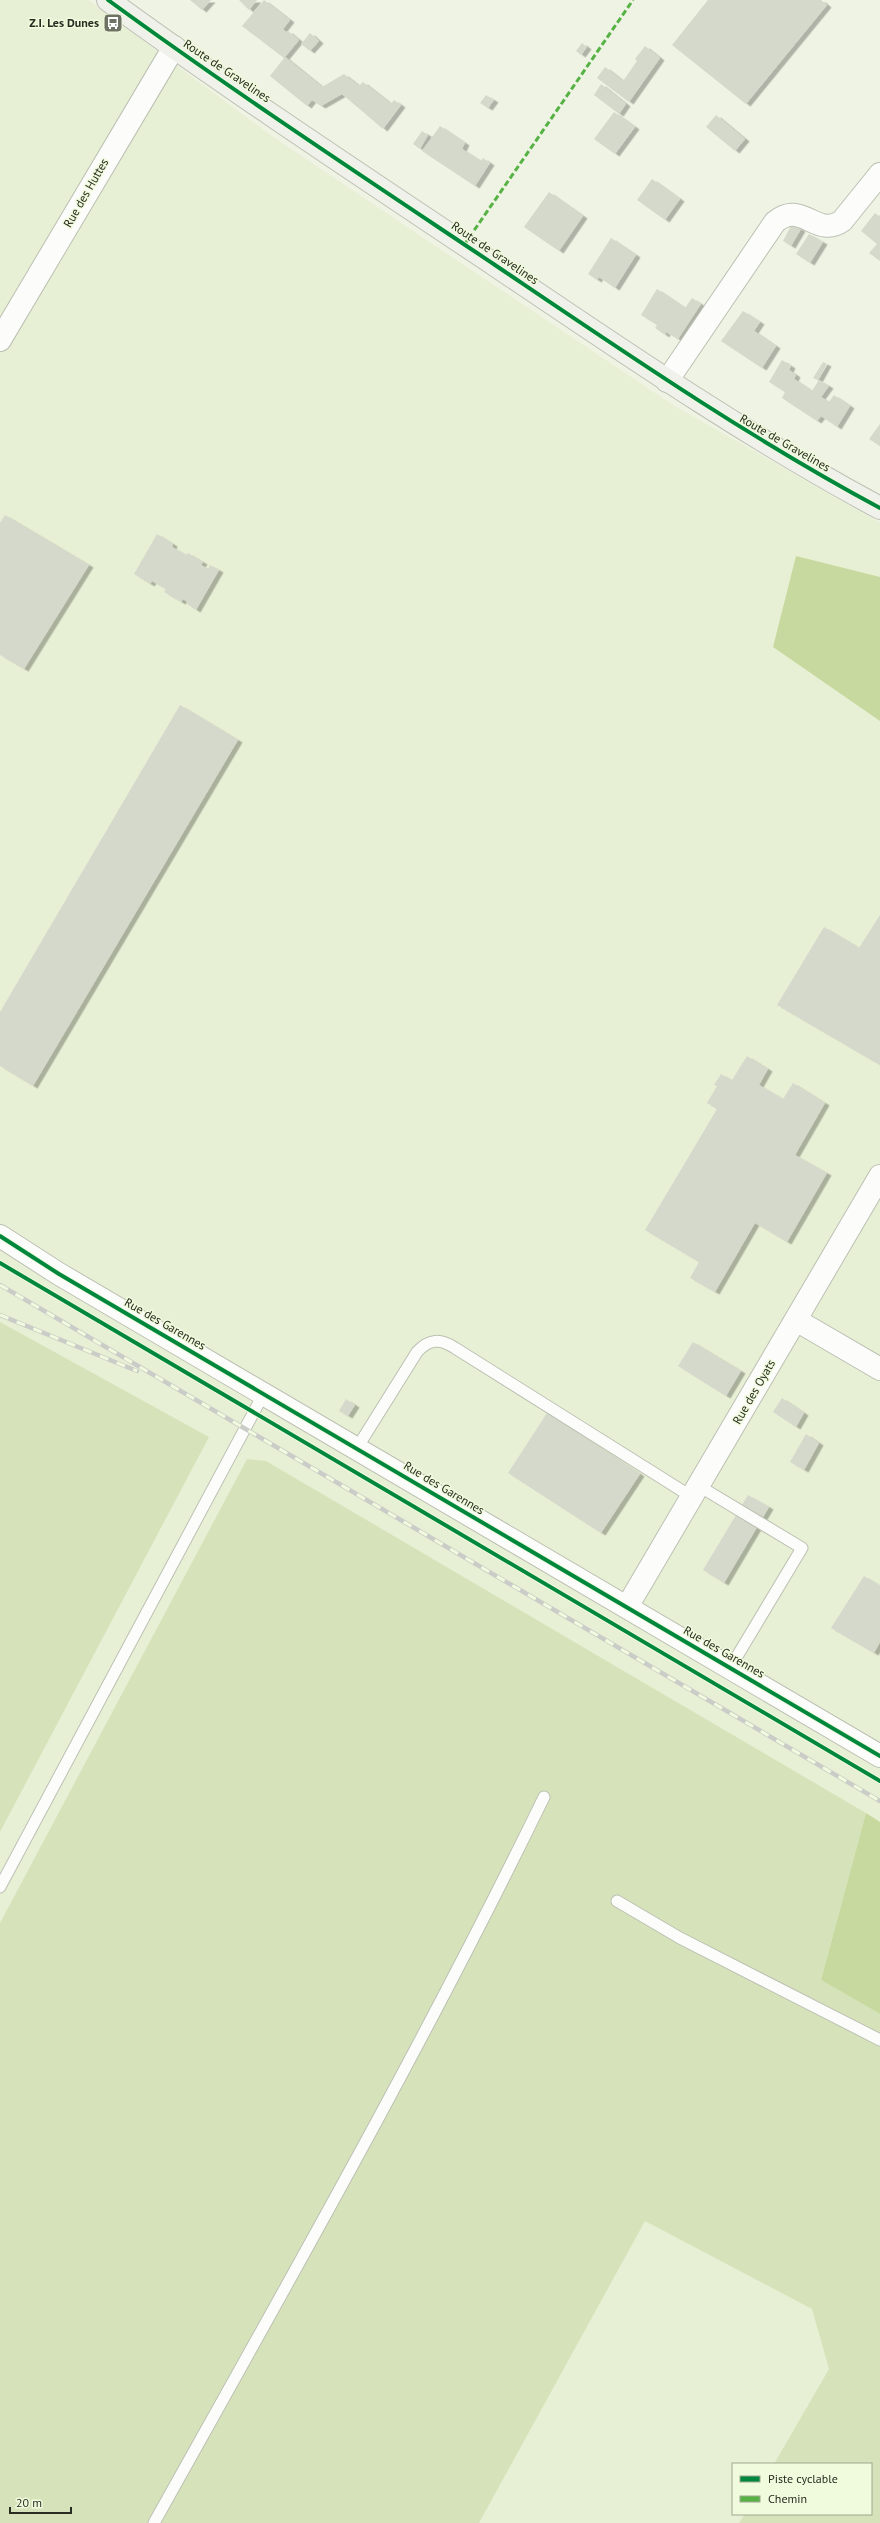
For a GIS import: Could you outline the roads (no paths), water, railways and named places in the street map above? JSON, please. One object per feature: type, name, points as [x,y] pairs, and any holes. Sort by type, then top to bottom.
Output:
[{"type":"main road","name":"Route de Gravelines","points":[[108,0],[174,47],[667,382],[758,439],[880,508]]},
{"type":"street","name":"Rue des Huttes","points":[[0,340],[174,47]]},
{"type":"street","points":[[667,382],[775,222],[790,213],[799,215],[824,226],[830,227],[836,225],[842,221],[880,174]]},
{"type":"street","name":"Rue des Oyats","points":[[627,1607],[880,1176]]},
{"type":"street","name":"Rue des Garennes","points":[[0,1236],[59,1274],[880,1756]]},
{"type":"street","points":[[796,1320],[880,1369]]},
{"type":"lane","points":[[357,1448],[417,1352],[428,1342],[446,1342],[696,1491],[802,1548],[730,1668]]},
{"type":"lane","points":[[0,1887],[264,1393]]},
{"type":"lane","points":[[154,2523],[311,2242],[481,1928],[544,1797]]},
{"type":"lane","points":[[617,1901],[680,1938],[880,2040]]},
{"type":"railway","points":[[0,1285],[880,1801]]},
{"type":"railway","points":[[0,1315],[137,1371]]},
{"type":"place","name":"Z.I. Les Dunes","points":[[113,23]]}]
